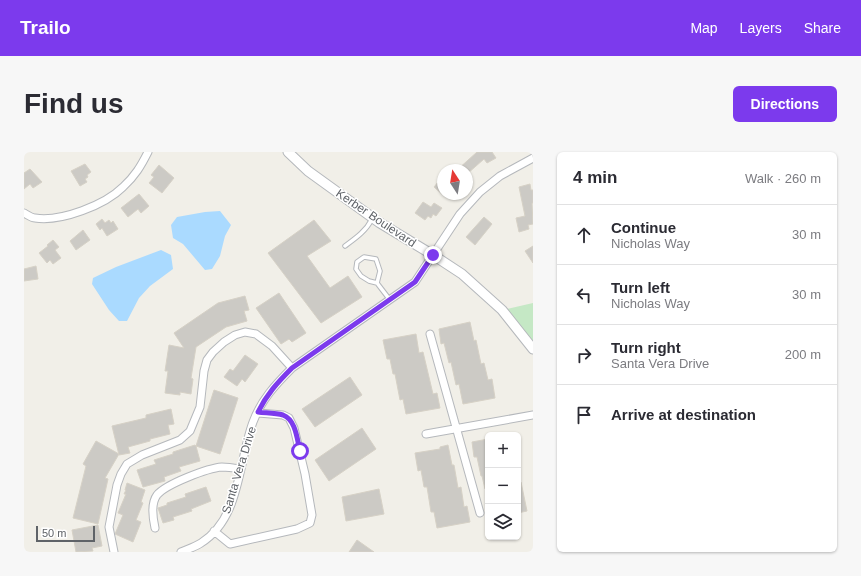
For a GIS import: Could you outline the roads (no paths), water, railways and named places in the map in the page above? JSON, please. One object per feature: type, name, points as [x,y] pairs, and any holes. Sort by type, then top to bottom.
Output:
[{"type":"street","points":[[24,215],[44,219],[87,209],[100,203],[123,188],[140,169],[148,152]]},
{"type":"street","name":"Kerber Boulevard","points":[[288,152],[308,171],[372,218],[462,274],[502,310],[533,349]]},
{"type":"street","name":"Santa Vera Drive","points":[[181,552],[201,543],[224,519],[230,505],[253,422],[264,398],[280,380],[292,368],[415,282],[460,214],[480,192],[500,176],[533,158]]},
{"type":"street","points":[[114,552],[109,527],[117,485],[124,469],[128,464],[142,455],[180,440],[190,431],[200,407],[204,371],[207,360],[213,352],[235,335],[245,332],[256,334],[272,346],[292,368]]},
{"type":"street","points":[[430,334],[480,513]]},
{"type":"street","points":[[214,531],[230,544],[297,529],[310,523],[312,514],[305,474],[294,428],[289,418],[282,415],[258,412]]},
{"type":"street","points":[[426,434],[533,415]]},
{"type":"street","points":[[155,528],[154,507],[157,495],[168,486],[203,471],[222,467],[240,469]]},
{"type":"lane","points":[[345,246],[368,227],[372,218]]},
{"type":"lane","points":[[377,283],[380,271],[376,259],[364,257],[357,262],[356,269],[361,276],[369,281],[377,283],[390,300]]},
{"type":"water","points":[[220,211],[231,225],[225,236],[220,256],[212,269],[205,270],[183,244],[173,238],[171,225],[177,217]]},
{"type":"water","points":[[161,250],[171,255],[173,269],[150,286],[139,298],[127,321],[119,321],[109,310],[92,284],[93,278],[116,267]]}]
